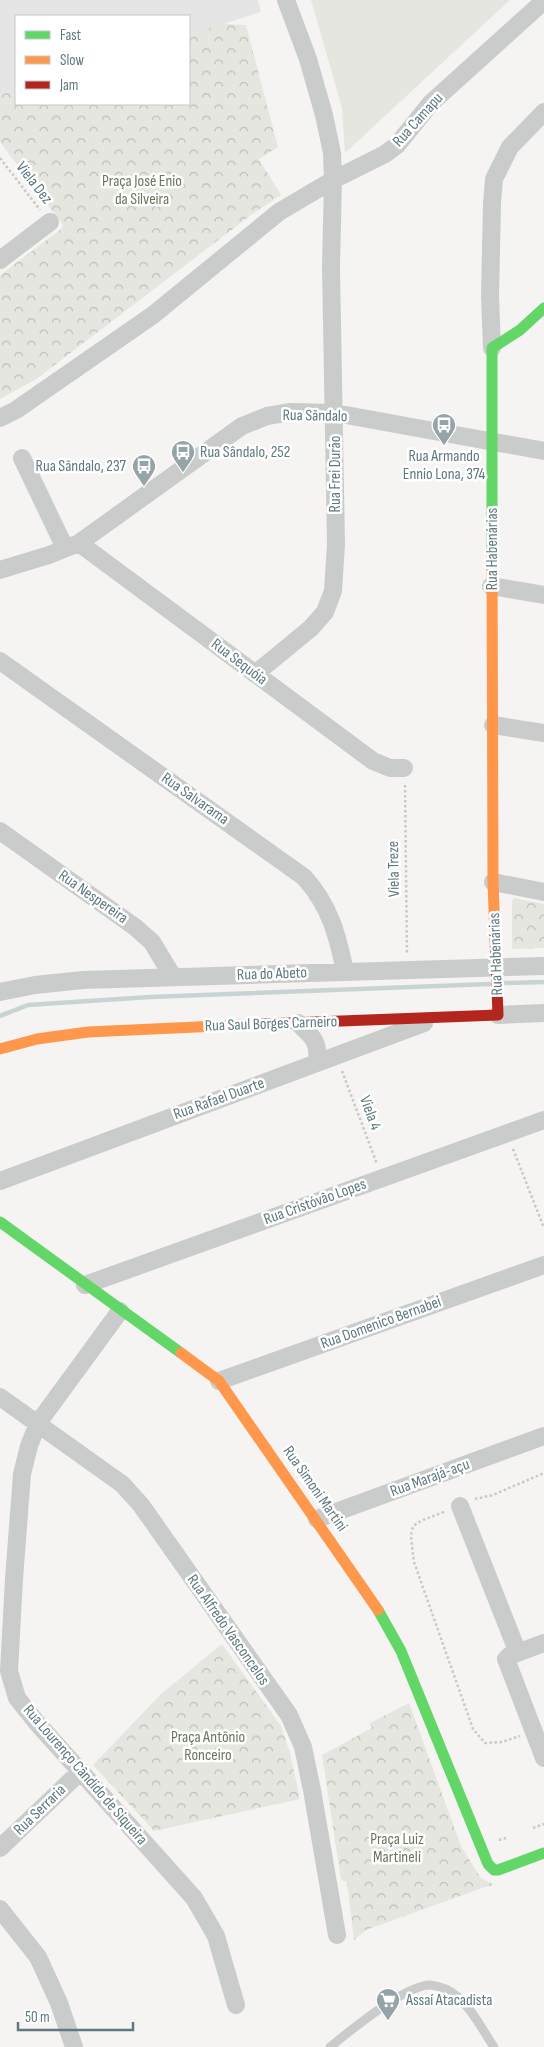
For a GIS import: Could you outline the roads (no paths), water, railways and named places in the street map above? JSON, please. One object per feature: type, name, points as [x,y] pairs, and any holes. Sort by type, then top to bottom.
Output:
[{"type":"street","points":[[0,418],[16,410],[153,315],[279,212],[333,180],[332,153],[324,115],[308,59],[286,0]]},
{"type":"street","name":"Rua Camapu","points":[[333,180],[385,154],[397,145],[431,103],[544,1]]},
{"type":"street","name":"Rua Habenárias","points":[[498,1010],[494,882],[491,586],[493,441],[490,296],[492,203],[494,179],[510,147],[544,112]]},
{"type":"street","name":"Rua Frei Durão","points":[[255,674],[311,628],[325,612],[333,591],[336,544],[331,267],[333,180]]},
{"type":"street","points":[[0,260],[50,222]]},
{"type":"street","points":[[492,348],[522,330],[544,308]]},
{"type":"street","name":"Rua Sãndalo","points":[[0,570],[72,546],[242,426],[267,416],[291,412],[335,413],[544,452]]},
{"type":"street","points":[[22,458],[72,546]]},
{"type":"street","name":"Rua Sequóia","points":[[72,546],[255,674],[373,761],[390,768],[404,768]]},
{"type":"street","points":[[491,586],[544,595]]},
{"type":"street","name":"Rua Salvarama","points":[[0,660],[304,877],[319,894],[328,911],[337,934],[345,971]]},
{"type":"street","points":[[493,725],[544,733]]},
{"type":"street","name":"Rua Nespereira","points":[[0,831],[135,927],[152,942],[173,977]]},
{"type":"street","points":[[494,882],[544,892]]},
{"type":"street","name":"Rua do Abeto","points":[[0,992],[35,985],[83,980],[345,971],[497,972],[544,966]]},
{"type":"street","name":"Rua Saul Borges Carneiro","points":[[0,1049],[21,1042],[68,1034],[439,1017],[498,1010],[544,1013]]},
{"type":"street","name":"Rua Rafael Duarte","points":[[0,1181],[439,1017]]},
{"type":"street","points":[[298,1023],[315,1040],[318,1050],[317,1062]]},
{"type":"street","name":"Rua Cristóvão Lopes","points":[[85,1285],[544,1120]]},
{"type":"street","name":"Rua Simoni Martini","points":[[0,1222],[120,1311],[219,1380],[372,1599],[401,1651],[488,1864],[494,1870],[498,1870],[544,1853]]},
{"type":"street","name":"Rua Domenico Bernabei","points":[[219,1380],[544,1265]]},
{"type":"street","name":"Rua Lourenço Cândido de Siqueira","points":[[120,1311],[38,1423],[29,1446],[22,1474],[9,1671],[17,1698],[80,1772],[194,1898],[216,1936],[236,2005]]},
{"type":"street","name":"Rua Alfredo Vasconcelos","points":[[0,1397],[122,1484],[141,1505],[289,1715],[303,1747],[337,1935]]},
{"type":"street","name":"Rua Marajá-açu","points":[[317,1520],[544,1436]]},
{"type":"street","points":[[460,1506],[518,1652]]},
{"type":"street","points":[[544,1643],[507,1657],[507,1663],[535,1730],[544,1758]]},
{"type":"street","name":"Rua Serraria","points":[[0,1848],[80,1772]]},
{"type":"street","points":[[0,1909],[38,1957],[59,2003],[74,2047]]},
{"type":"lane","points":[[330,2047],[382,2007],[412,1991],[430,1985],[445,1989],[458,1997],[494,2047]]},
{"type":"waterway","points":[[503,983],[544,982]]},
{"type":"waterway","points":[[0,1016],[28,1005],[150,997],[490,984]]},
{"type":"place","name":"Rua Armando Ennio Lona, 374","points":[[444,446]]},
{"type":"place","name":"Rua Sândalo, 252","points":[[183,473]]},
{"type":"place","name":"Rua Sândalo, 237","points":[[144,487]]},
{"type":"place","name":"Assaí Atacadista","points":[[388,2021]]},
{"type":"park label","name":"Praça José Enio da Silveira","points":[[142,190]]},
{"type":"park label","name":"Praça Antônio Ronceiro","points":[[208,1746]]},
{"type":"park label","name":"Praça Luiz Martineli","points":[[397,1848]]}]
